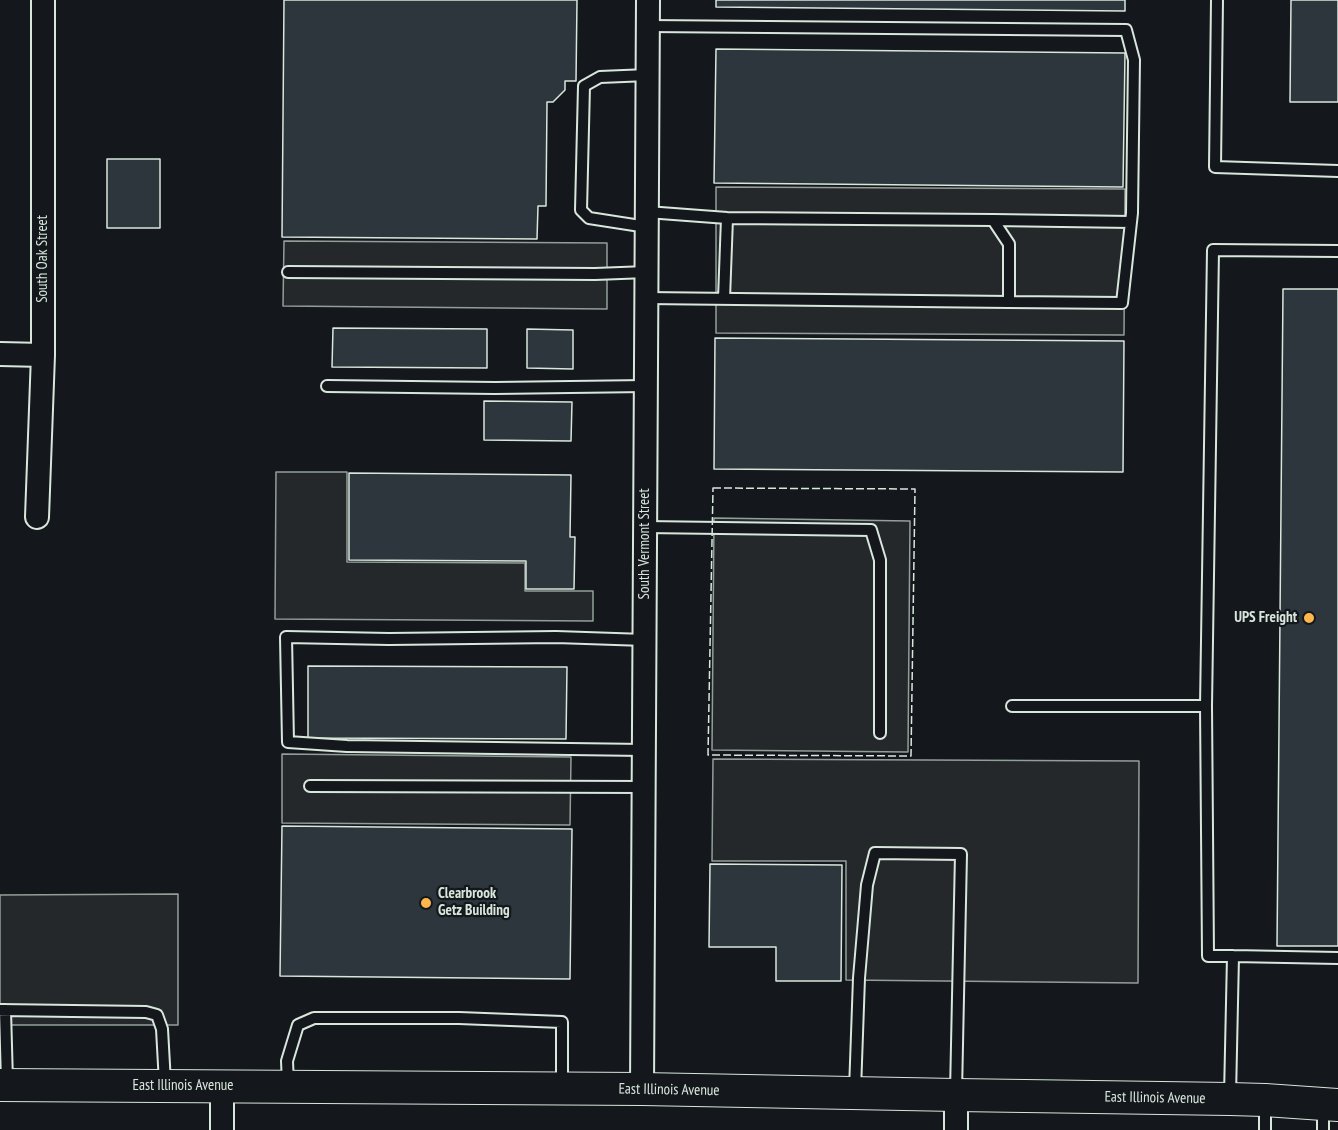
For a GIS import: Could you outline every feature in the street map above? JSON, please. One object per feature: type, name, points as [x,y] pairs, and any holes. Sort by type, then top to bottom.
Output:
[{"type":"main road","name":"East Illinois Avenue","points":[[3,1085],[562,1088],[1230,1099],[1265,1115],[1328,1113]]},
{"type":"street","name":"South Oak Street","points":[[37,517],[43,355],[44,0]]},
{"type":"street","name":"South Vermont Street","points":[[642,1089],[648,0]]},
{"type":"street","points":[[0,354],[43,355]]},
{"type":"street","points":[[222,1086],[222,1130]]},
{"type":"street","points":[[956,1095],[956,1130]]},
{"type":"lane","points":[[1217,0],[1215,167],[1338,171]]},
{"type":"lane","points":[[646,298],[1122,303],[1132,213],[1134,60],[1126,30],[648,26]]},
{"type":"lane","points":[[648,75],[600,77],[584,86],[581,210],[589,218],[1131,222]]},
{"type":"lane","points":[[724,299],[727,218]]},
{"type":"lane","points":[[993,220],[1009,244],[1009,302]]},
{"type":"lane","points":[[1338,251],[1213,250],[1206,706],[1208,956],[1338,958]]},
{"type":"lane","points":[[288,272],[595,274],[647,272]]},
{"type":"lane","points":[[327,386],[495,388],[646,386]]},
{"type":"lane","points":[[645,527],[871,530],[880,560],[880,733]]},
{"type":"lane","points":[[644,750],[347,746],[288,742],[286,638],[556,637],[645,640]]},
{"type":"lane","points":[[1012,706],[1206,706]]},
{"type":"lane","points":[[310,786],[644,787]]},
{"type":"lane","points":[[855,1093],[859,978],[867,885],[874,853],[962,854],[956,1095]]},
{"type":"lane","points":[[1230,1099],[1233,956]]},
{"type":"lane","points":[[3,1085],[2,1010],[146,1012],[157,1015],[162,1029],[165,1086]]},
{"type":"lane","points":[[288,1087],[287,1061],[298,1025],[314,1018],[459,1018],[562,1022],[562,1088]]},
{"type":"shaded area","points":[[716,187],[1125,189],[1124,335],[716,333]]},
{"type":"shaded area","points":[[284,241],[607,243],[607,309],[283,306]]},
{"type":"shaded area","points":[[276,472],[347,472],[347,562],[525,563],[525,591],[593,591],[593,621],[275,619]]},
{"type":"shaded area","points":[[714,518],[910,521],[908,752],[712,750]]},
{"type":"shaded area","points":[[282,754],[571,757],[570,825],[282,823]]},
{"type":"shaded area","points":[[713,759],[1139,761],[1138,983],[846,980],[846,861],[712,861]]},
{"type":"shaded area","points":[[178,894],[178,1025],[0,1025],[0,895]]},
{"type":"building","points":[[284,0],[577,0],[576,81],[565,81],[565,90],[553,102],[547,102],[546,206],[538,206],[537,239],[282,237]]},
{"type":"building","points":[[716,0],[1125,0],[1125,11],[716,7]]},
{"type":"building","points":[[1291,0],[1338,0],[1338,102],[1290,102]]},
{"type":"building","points":[[716,49],[1125,53],[1123,187],[714,183]]},
{"type":"building","points":[[107,159],[160,159],[160,228],[107,228]]},
{"type":"building","name":"UPS Freight","points":[[1283,289],[1338,289],[1338,946],[1277,946]]},
{"type":"building","points":[[333,328],[487,329],[487,368],[332,367]]},
{"type":"building","points":[[527,329],[573,330],[573,369],[527,368]]},
{"type":"building","points":[[715,338],[1124,341],[1123,472],[714,469]]},
{"type":"building","points":[[484,401],[572,402],[571,441],[484,440]]},
{"type":"building","points":[[349,473],[571,475],[570,537],[575,537],[574,589],[526,589],[526,561],[349,560]]},
{"type":"building","points":[[308,666],[567,667],[566,739],[308,738]]},
{"type":"building","name":"Clearbrook Getz Building","points":[[282,826],[572,829],[570,979],[280,976]]},
{"type":"building","points":[[710,864],[842,865],[841,981],[776,981],[776,947],[709,947]]},
{"type":"fence","points":[[713,488],[915,489],[911,756],[708,755],[713,488]]},
{"type":"place","name":"UPS Freight","points":[[1309,618]]},
{"type":"place","name":"Clearbrook Getz Building","points":[[426,903]]}]
